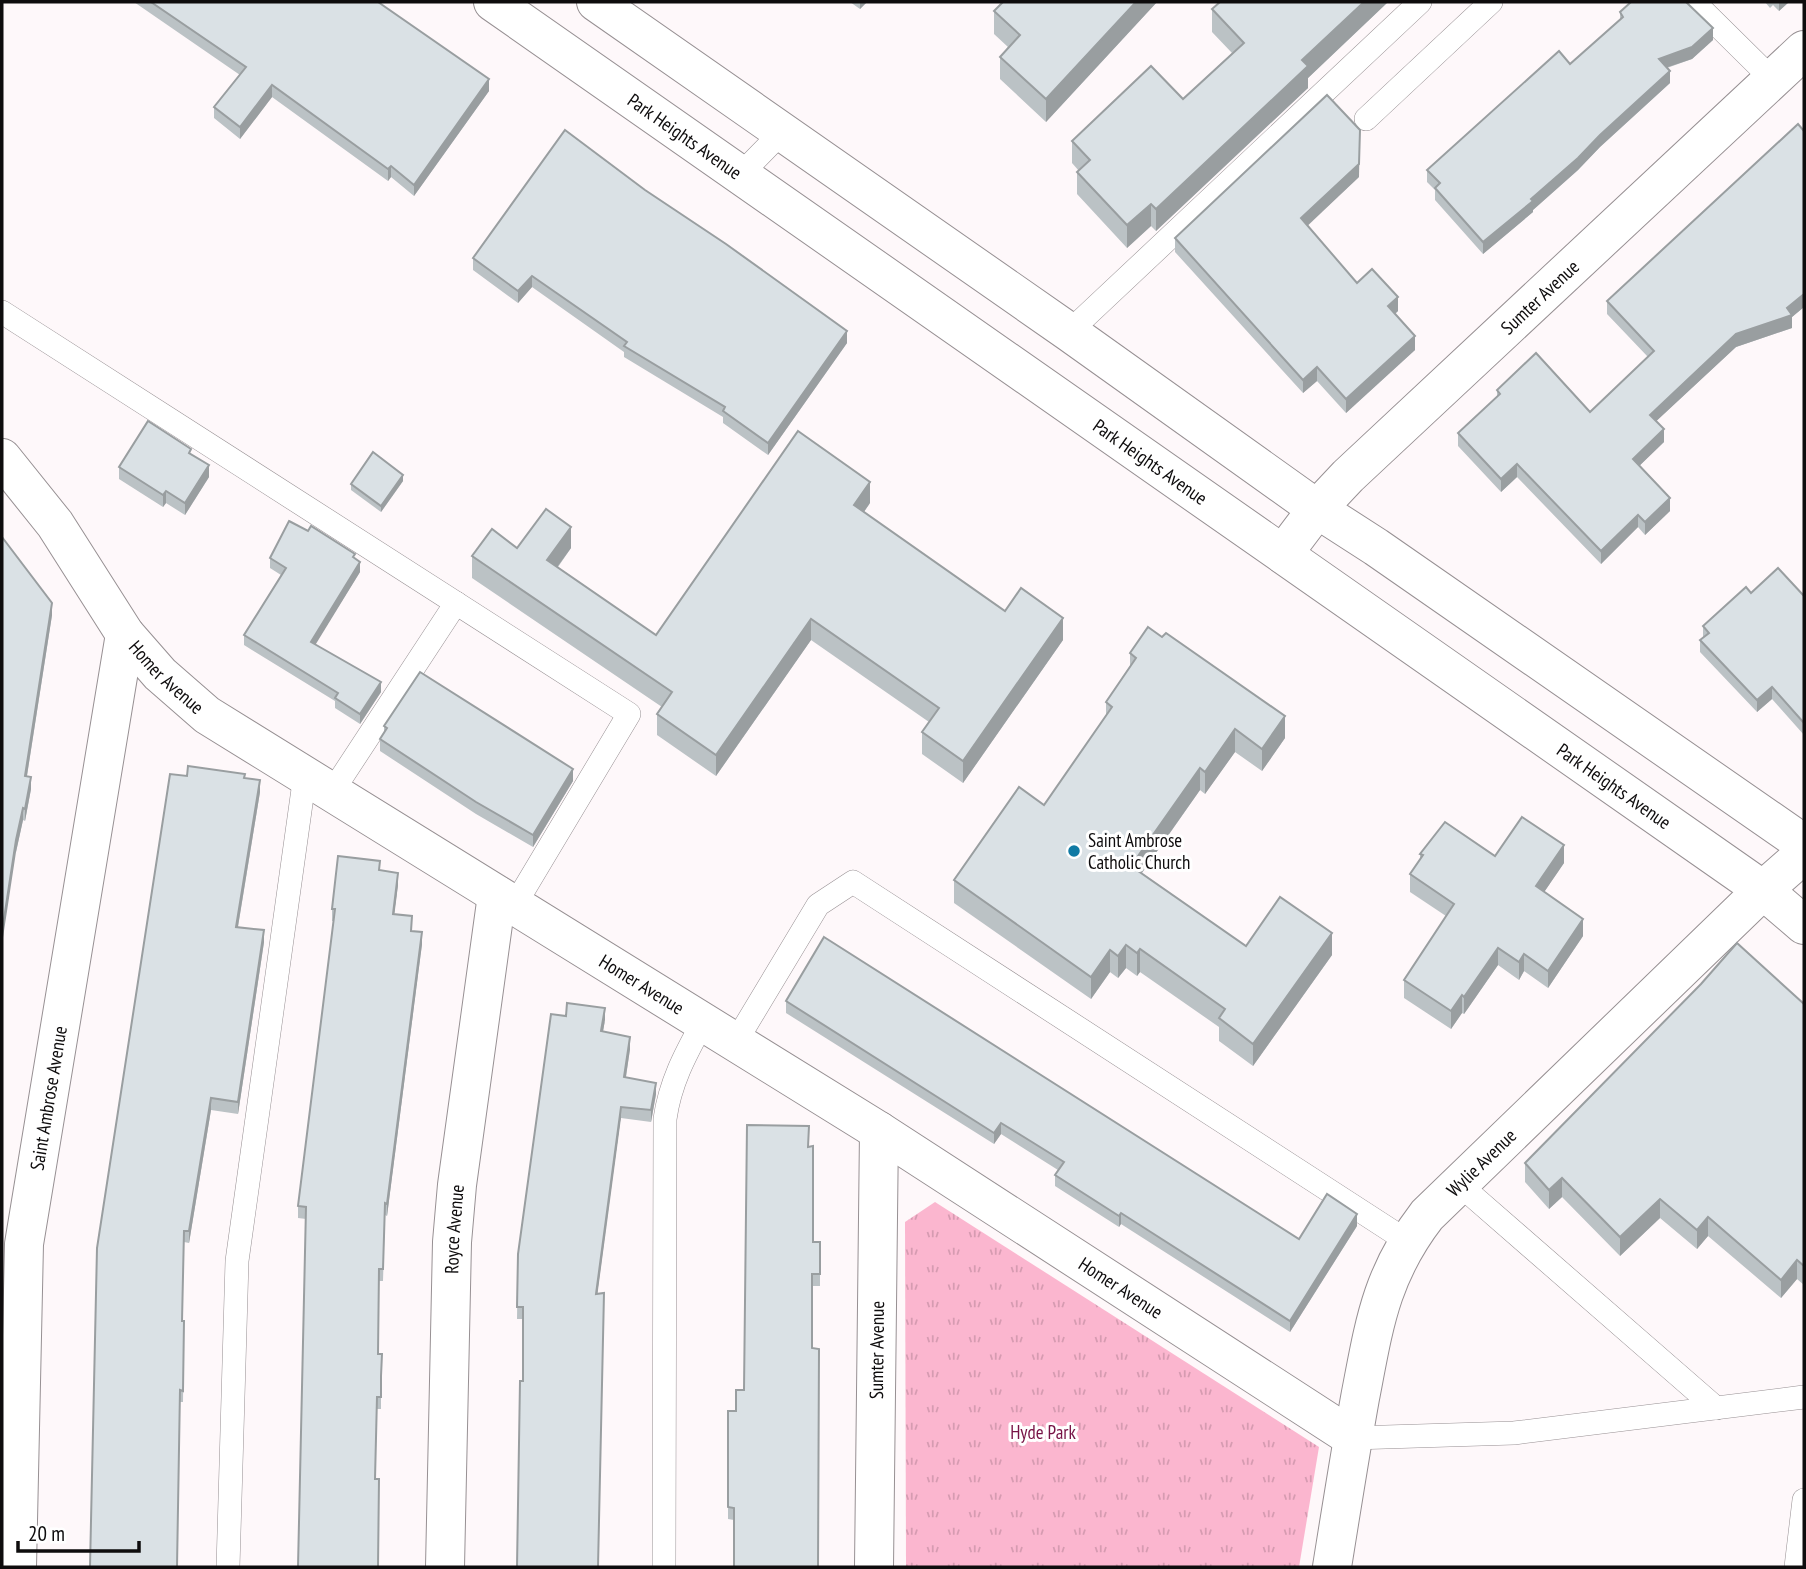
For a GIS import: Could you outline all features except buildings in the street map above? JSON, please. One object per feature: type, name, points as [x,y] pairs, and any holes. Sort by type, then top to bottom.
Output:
[{"type":"street","name":"Park Heights Avenue","points":[[493,2],[1763,890],[1804,925]]},
{"type":"street","points":[[596,2],[1069,331],[1317,509],[1376,547],[1804,844]]},
{"type":"street","name":"Sumter Avenue","points":[[1283,554],[1317,509],[1348,476],[1804,50]]},
{"type":"street","name":"Homer Avenue","points":[[2,458],[55,524],[125,634],[160,674],[207,715],[702,1024],[879,1131],[1353,1438]]},
{"type":"street","name":"Saint Ambrose Avenue","points":[[17,1567],[24,1244],[125,634]]},
{"type":"street","name":"Wylie Avenue","points":[[1332,1567],[1377,1311],[1391,1272],[1407,1241],[1427,1215],[1763,890],[1804,854]]},
{"type":"street","name":"Royce Avenue","points":[[445,1567],[452,1242],[457,1185],[505,900]]},
{"type":"street","name":"Sumter Avenue","points":[[874,1567],[879,1131]]},
{"type":"lane","points":[[1069,331],[1420,2]]},
{"type":"lane","points":[[1366,119],[1492,2]]},
{"type":"lane","points":[[1695,2],[1772,79]]},
{"type":"lane","points":[[739,176],[782,132]]},
{"type":"lane","points":[[2,312],[629,714],[505,900]]},
{"type":"lane","points":[[228,1567],[237,1261],[318,784],[456,603]]},
{"type":"lane","points":[[734,1043],[818,905],[853,882],[1407,1241]]},
{"type":"lane","points":[[664,1567],[665,1119],[668,1094],[702,1024]]},
{"type":"lane","points":[[1460,1185],[1716,1408]]},
{"type":"lane","points":[[1353,1438],[1514,1433],[1804,1397]]},
{"type":"lane","points":[[1796,1567],[1802,1536],[1804,1500]]},
{"type":"green space","name":"Hyde Park","points":[[935,1202],[1319,1447],[1299,1567],[906,1567],[905,1222]]},
{"type":"place","name":"Saint Ambrose Catholic Church","points":[[1074,851]]}]
